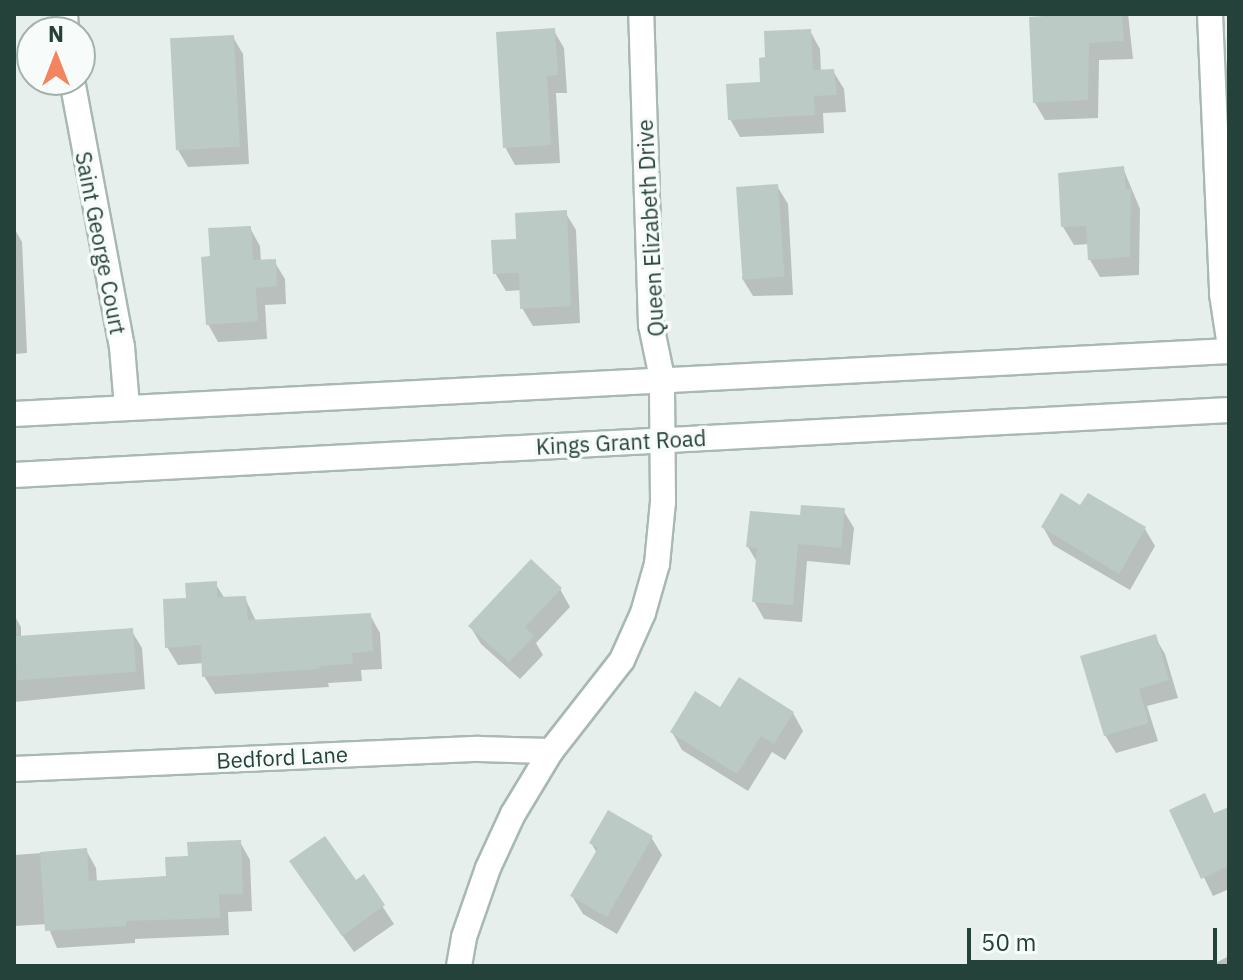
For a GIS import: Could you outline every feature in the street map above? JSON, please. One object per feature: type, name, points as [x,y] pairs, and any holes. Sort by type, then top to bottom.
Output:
[{"type":"street","name":"Queen Elizabeth Drive","points":[[459,966],[464,937],[488,868],[513,814],[551,751],[622,660],[643,613],[657,564],[664,440],[662,378],[651,325],[641,14]]},
{"type":"street","points":[[1210,14],[1222,294],[1229,340]]},
{"type":"street","name":"Saint George Court","points":[[75,96],[122,347],[127,407]]},
{"type":"street","points":[[14,414],[1229,351]]},
{"type":"street","name":"Kings Grant Road","points":[[14,475],[1229,410]]},
{"type":"street","name":"Bedford Lane","points":[[14,769],[479,749],[551,751]]},
{"type":"building","points":[[1122,14],[1124,41],[1089,43],[1088,100],[1033,103],[1029,17]]},
{"type":"building","points":[[555,28],[558,75],[547,76],[551,145],[503,148],[496,32]]},
{"type":"building","points":[[811,29],[813,70],[834,69],[837,95],[814,96],[815,115],[728,120],[726,84],[760,82],[759,58],[765,57],[764,31]]},
{"type":"building","points":[[234,35],[240,147],[176,150],[170,38]]},
{"type":"building","points":[[1124,166],[1126,189],[1131,189],[1130,257],[1088,260],[1086,226],[1061,227],[1058,173]]},
{"type":"building","points":[[778,184],[784,277],[743,280],[736,187]]},
{"type":"building","points":[[567,210],[571,306],[520,309],[519,273],[493,274],[491,240],[516,239],[515,213]]},
{"type":"building","points":[[251,226],[253,260],[276,259],[277,286],[256,288],[258,321],[206,325],[201,257],[210,256],[208,228]]},
{"type":"building","points":[[1061,493],[1080,505],[1088,493],[1146,527],[1119,574],[1041,527]]},
{"type":"building","points":[[801,505],[845,508],[841,548],[798,544],[793,605],[752,602],[757,548],[746,547],[750,511],[800,515]]},
{"type":"building","points":[[531,559],[562,588],[525,627],[534,636],[509,662],[468,626]]},
{"type":"building","points":[[217,581],[217,597],[246,596],[248,620],[371,613],[373,651],[352,653],[353,664],[202,677],[201,645],[165,648],[163,599],[186,598],[185,583]]},
{"type":"building","points":[[133,628],[136,672],[17,680],[14,636]]},
{"type":"building","points":[[1156,634],[1169,680],[1139,689],[1149,723],[1104,736],[1080,656]]},
{"type":"building","points":[[739,677],[794,712],[774,744],[761,736],[737,774],[670,732],[695,691],[720,707]]},
{"type":"building","points":[[1205,793],[1214,813],[1229,807],[1229,866],[1201,879],[1169,810]]},
{"type":"building","points":[[608,810],[653,836],[607,917],[570,896],[598,848],[589,843]]},
{"type":"building","points":[[325,836],[356,880],[364,874],[385,905],[342,936],[289,861]]},
{"type":"building","points":[[241,840],[243,894],[219,894],[220,918],[126,921],[126,926],[45,931],[40,852],[87,848],[89,881],[166,876],[165,857],[188,856],[187,842]]}]
